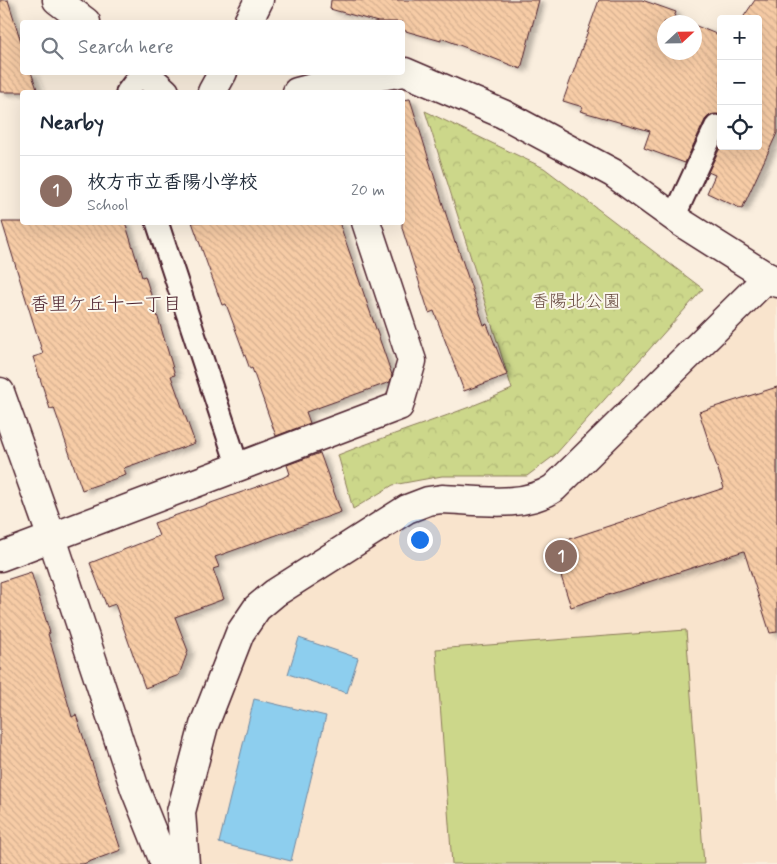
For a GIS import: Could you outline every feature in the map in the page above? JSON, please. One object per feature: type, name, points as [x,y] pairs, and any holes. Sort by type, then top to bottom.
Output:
[{"type":"street","points":[[57,0],[83,20]]},
{"type":"street","points":[[249,20],[259,0]]},
{"type":"street","points":[[185,864],[181,812],[204,724],[240,633],[257,608],[275,593],[408,509],[428,501],[442,499],[522,500],[543,495],[554,488],[773,280],[674,217],[605,168],[503,114],[405,72]]},
{"type":"street","points":[[146,75],[164,90]]},
{"type":"street","points":[[213,90],[220,75]]},
{"type":"street","points":[[313,90],[390,75]]},
{"type":"street","points":[[0,556],[399,406],[412,361],[367,225]]},
{"type":"street","points":[[0,392],[52,538],[135,789],[165,864]]},
{"type":"lane","points":[[128,90],[140,75]]},
{"type":"lane","points":[[674,217],[716,126]]},
{"type":"lane","points":[[159,225],[238,467]]},
{"type":"shaded area","points":[[766,287],[777,295],[777,864],[191,864],[187,813],[210,727],[261,612],[410,515],[523,506]]},
{"type":"green space","name":"香陽北公園","points":[[425,111],[544,168],[703,289],[555,455],[527,476],[442,476],[393,485],[353,509],[338,455],[469,407],[512,389]]},
{"type":"green space","points":[[686,630],[704,864],[452,864],[436,649]]},
{"type":"water","points":[[299,638],[358,658],[347,693],[288,674]]},
{"type":"water","points":[[254,699],[326,716],[291,861],[219,843]]},
{"type":"building","points":[[0,0],[8,0],[20,39],[20,75],[32,75],[37,90],[0,92]]},
{"type":"building","points":[[331,0],[539,0],[521,69],[441,38],[441,41],[405,31],[405,20],[371,20],[330,9]]},
{"type":"building","points":[[599,0],[642,0],[676,12],[675,15],[657,15],[657,60],[702,60],[702,28],[717,34],[717,115],[709,116],[705,120],[685,163],[644,148],[650,131],[580,111],[583,107],[563,101]]},
{"type":"building","points":[[755,0],[777,0],[777,133],[742,209],[707,193],[715,175],[708,172],[719,150],[762,150],[762,15],[745,15]]},
{"type":"building","points":[[410,99],[455,243],[484,325],[487,324],[507,375],[464,391],[434,311],[429,313],[402,228],[402,225],[405,225],[405,100]]},
{"type":"building","points":[[2,222],[20,222],[20,225],[126,225],[142,277],[145,276],[153,301],[175,375],[171,376],[195,443],[124,468],[126,475],[82,490],[54,408],[50,409],[33,357],[43,354]]},
{"type":"building","points":[[193,225],[340,225],[392,375],[390,382],[306,412],[310,423],[276,436],[252,368],[250,369],[226,304],[222,305]]},
{"type":"building","points":[[777,387],[777,632],[770,633],[744,551],[571,607],[551,545],[724,488],[699,412]]},
{"type":"building","points":[[320,453],[341,512],[215,557],[219,567],[213,569],[224,599],[175,617],[188,651],[179,675],[145,688],[115,604],[107,607],[90,563],[159,536],[154,523],[282,478],[290,474],[287,465]]},
{"type":"building","points":[[31,572],[50,633],[48,634],[72,717],[76,715],[121,850],[83,864],[0,864],[0,582]]},
{"type":"place","name":"枚方市立香陽小学校","points":[[561,556]]},
{"type":"district","name":"香里ケ丘十一丁目","points":[[106,304]]}]
